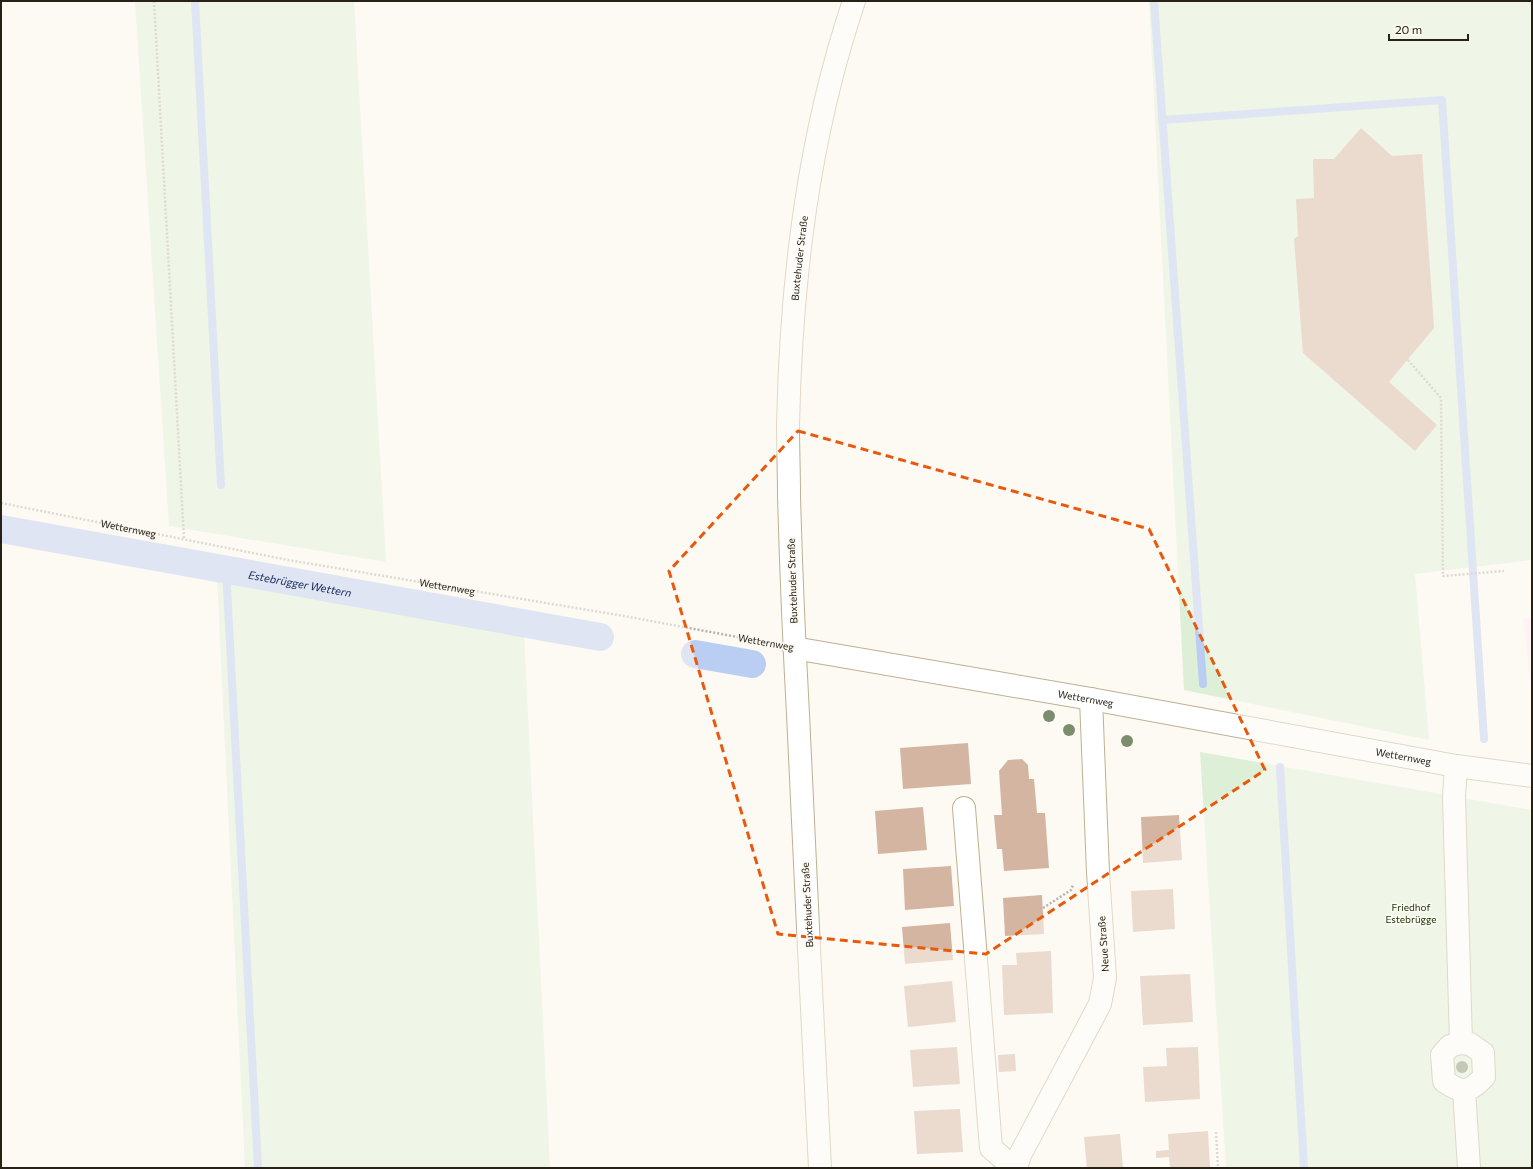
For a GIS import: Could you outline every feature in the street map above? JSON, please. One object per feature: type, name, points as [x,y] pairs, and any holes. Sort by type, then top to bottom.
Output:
[{"type":"street","name":"Buxtehuder Straße","points":[[820,1168],[794,648],[788,428],[790,353],[796,279],[807,189],[824,100],[854,1]]},
{"type":"street","name":"Wetternweg","points":[[794,648],[1091,699],[1456,766],[1532,776]]},
{"type":"street","name":"Neue Straße","points":[[1015,1168],[1020,1155],[1100,1004],[1105,978],[1098,872],[1091,699]]},
{"type":"street","points":[[1456,766],[1454,797],[1461,1043]]},
{"type":"street","points":[[964,808],[991,1148],[1015,1168]]},
{"type":"street","points":[[1461,1043],[1470,1044],[1483,1053],[1484,1077],[1475,1087],[1464,1090],[1454,1088],[1444,1081],[1442,1056],[1450,1046],[1461,1043]]},
{"type":"street","points":[[1464,1090],[1469,1168]]},
{"type":"path","points":[[154,1],[184,539]]},
{"type":"path","points":[[1408,360],[1441,398],[1443,576],[1504,571]]},
{"type":"path","name":"Wetternweg","points":[[1,503],[288,560],[624,616],[794,648]]},
{"type":"path","points":[[1042,908],[1071,890],[1076,879]]},
{"type":"path","points":[[1216,1132],[1218,1168]]},
{"type":"highlighted area","points":[[798,431],[1149,529],[1265,770],[986,954],[778,934],[669,571]]},
{"type":"shaded area","points":[[1532,618],[1532,693],[1523,619]]},
{"type":"green space","points":[[135,1],[354,1],[386,562],[169,526]]},
{"type":"green space","points":[[1149,1],[1532,1],[1532,560],[1415,574],[1429,740],[1184,690]]},
{"type":"green space","points":[[217,577],[524,633],[550,1168],[245,1168]]},
{"type":"green space","name":"Friedhof Estebrügge","points":[[1200,752],[1532,810],[1532,1168],[1226,1168]]},
{"type":"building","points":[[1361,128],[1392,156],[1422,154],[1434,328],[1389,382],[1437,425],[1415,451],[1303,353],[1294,239],[1298,236],[1296,199],[1314,198],[1313,159],[1334,159]]},
{"type":"building","points":[[968,743],[971,784],[903,789],[900,748]]},
{"type":"building","points":[[1022,759],[1028,765],[1029,779],[1034,779],[1037,813],[1045,813],[1049,868],[1004,871],[1002,849],[997,849],[994,815],[1002,815],[999,771],[1008,760]]},
{"type":"building","points":[[923,807],[927,850],[878,854],[875,811]]},
{"type":"building","points":[[1179,815],[1182,860],[1143,863],[1141,817]]},
{"type":"building","points":[[951,866],[954,906],[905,910],[903,869]]},
{"type":"building","points":[[1173,889],[1175,929],[1133,932],[1131,891]]},
{"type":"building","points":[[1042,895],[1044,934],[1005,936],[1003,898]]},
{"type":"building","points":[[950,923],[953,960],[905,964],[902,927]]},
{"type":"building","points":[[1051,951],[1053,1013],[1004,1015],[1002,965],[1017,965],[1016,953]]},
{"type":"building","points":[[1190,974],[1193,1022],[1143,1025],[1140,976]]},
{"type":"building","points":[[952,981],[956,1022],[908,1027],[904,986]]},
{"type":"building","points":[[957,1047],[960,1084],[913,1087],[910,1050]]},
{"type":"building","points":[[1198,1047],[1200,1099],[1145,1102],[1143,1067],[1167,1066],[1166,1048]]},
{"type":"building","points":[[1015,1054],[1016,1071],[999,1072],[998,1055]]},
{"type":"building","points":[[960,1109],[963,1152],[917,1154],[914,1111]]},
{"type":"building","points":[[1208,1131],[1210,1168],[1170,1168],[1169,1157],[1156,1158],[1156,1151],[1169,1150],[1168,1134]]},
{"type":"building","points":[[1120,1134],[1123,1168],[1087,1168],[1084,1137]]},
{"type":"waterway","points":[[195,1],[221,485]]},
{"type":"waterway","points":[[1154,1],[1203,684]]},
{"type":"waterway","points":[[1162,120],[1442,100],[1484,739]]},
{"type":"waterway","name":"Estebrügger Wettern","points":[[1,529],[600,637]]},
{"type":"waterway","points":[[226,569],[258,1168]]},
{"type":"waterway","name":"Estebrügger Wettern","points":[[695,654],[752,664]]},
{"type":"waterway","points":[[1280,767],[1304,1168]]}]
